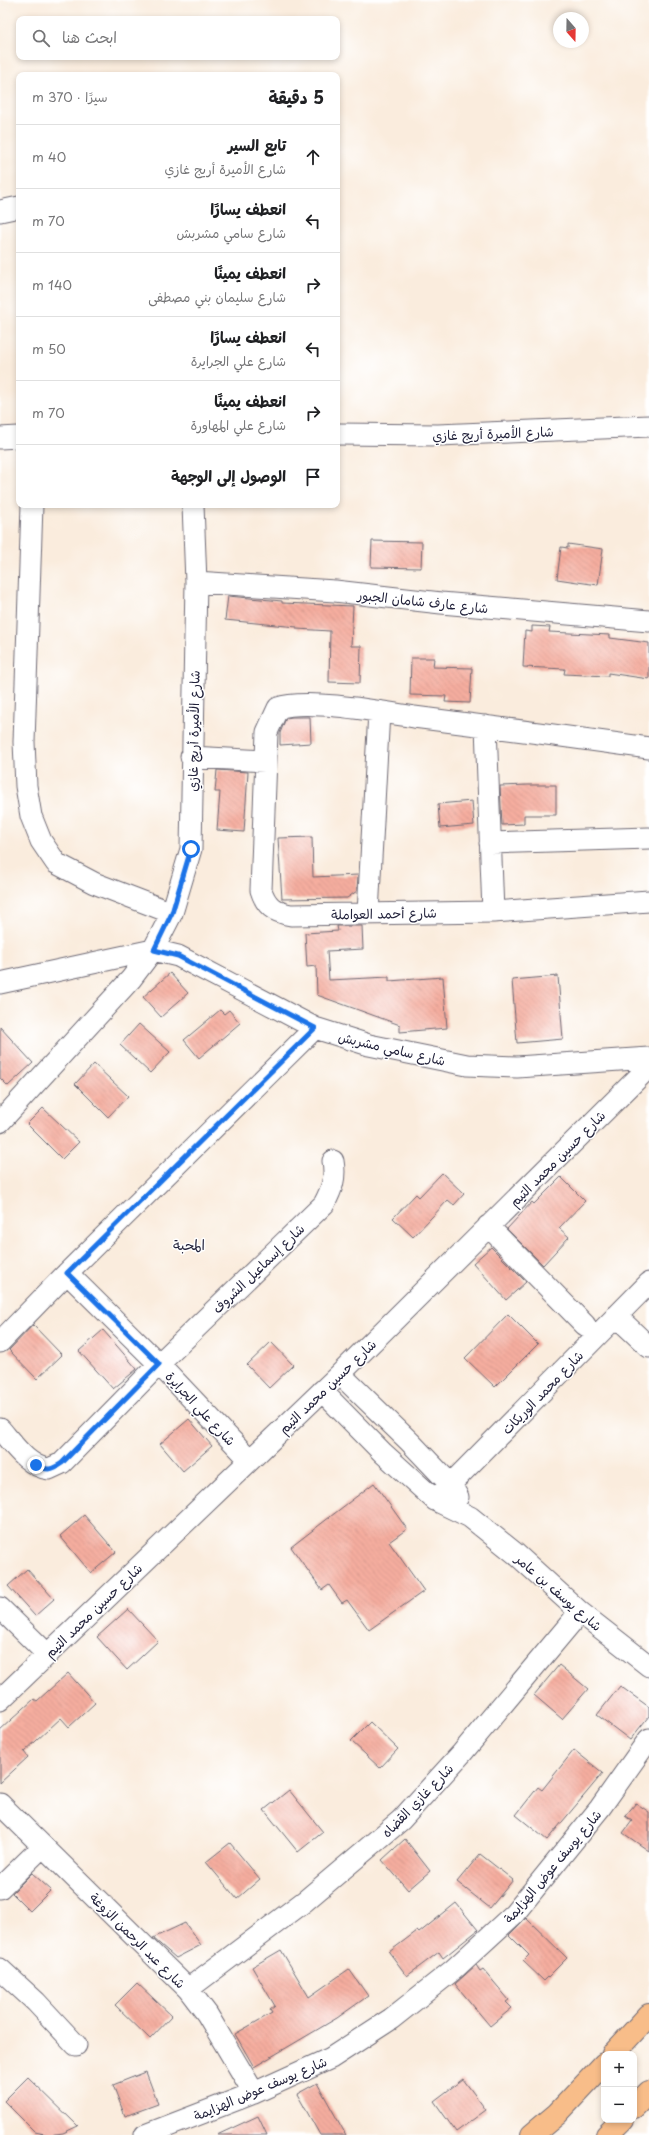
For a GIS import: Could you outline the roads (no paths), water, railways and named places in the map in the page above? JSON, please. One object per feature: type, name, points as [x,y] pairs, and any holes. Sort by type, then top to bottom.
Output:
[{"type":"main road","points":[[616,2051],[649,2015]]},
{"type":"main road","points":[[532,2135],[558,2114],[601,2067]]},
{"type":"main road","points":[[637,2104],[649,2092]]},
{"type":"main road","points":[[607,2135],[619,2123]]},
{"type":"street","points":[[0,211],[16,208]]},
{"type":"street","name":"شارع الأميرة أريج غازي","points":[[340,434],[438,435],[649,426]]},
{"type":"street","points":[[0,438],[16,437]]},
{"type":"street","points":[[32,508],[24,742],[26,786],[31,816],[41,841],[56,863],[94,882],[172,913]]},
{"type":"street","name":"شارع الأميرة أريج غازي","points":[[154,950],[172,913],[191,849],[191,757],[196,582],[193,508]]},
{"type":"street","name":"شارع عارف شامان الجبور","points":[[196,582],[335,591],[441,603],[649,621]]},
{"type":"street","name":"شارع أحمد العواملة","points":[[649,748],[379,712],[304,704],[289,704],[278,708],[267,732],[260,890],[267,905],[278,912],[290,915],[493,912],[649,901]]},
{"type":"street","points":[[368,913],[379,712]]},
{"type":"street","points":[[486,726],[493,912]]},
{"type":"street","points":[[191,757],[265,761]]},
{"type":"street","points":[[490,843],[649,838]]},
{"type":"street","points":[[3,980],[154,950]]},
{"type":"street","points":[[0,1122],[131,979],[154,950]]},
{"type":"street","name":"شارع سامي مشربش","points":[[154,950],[178,956],[315,1028],[369,1045],[467,1065],[517,1067],[649,1058]]},
{"type":"street","points":[[0,1342],[67,1273],[315,1028]]},
{"type":"street","name":"شارع حسين محمد التيم","points":[[0,1700],[46,1653],[340,1374],[649,1067]]},
{"type":"street","name":"شارع إسماعيل الشروف","points":[[0,1429],[32,1462],[43,1469],[54,1469],[159,1364],[324,1204],[332,1190],[334,1181],[333,1161]]},
{"type":"street","points":[[488,1226],[585,1325]]},
{"type":"street","name":"شارع علي الجرايرة","points":[[67,1273],[159,1364],[250,1460]]},
{"type":"street","name":"شارع محمد الوريكات","points":[[435,1500],[649,1283]]},
{"type":"street","points":[[616,1316],[649,1347]]},
{"type":"street","name":"شارع يوسف بن عامر","points":[[340,1374],[410,1442],[451,1485],[470,1517]]},
{"type":"street","name":"شارع يوسف بن عامر","points":[[322,1391],[383,1453],[435,1500],[470,1517],[516,1554],[580,1612],[649,1666]]},
{"type":"street","points":[[0,1608],[46,1653]]},
{"type":"street","name":"شارع غازي القضاه","points":[[188,1989],[305,1901],[401,1820],[462,1753],[580,1612]]},
{"type":"street","name":"شارع يوسف عوض الهزايمة","points":[[145,2135],[254,2093],[331,2058],[391,2019],[453,1970],[523,1903],[600,1808],[649,1739]]},
{"type":"street","name":"شارع عبد الرحمن الزوغة","points":[[0,1804],[188,1989],[207,2014],[254,2093]]},
{"type":"street","points":[[0,1888],[43,1846]]},
{"type":"street","points":[[0,1969],[36,2002],[76,2045]]},
{"type":"district","name":"المحبة","points":[[189,1244]]}]
